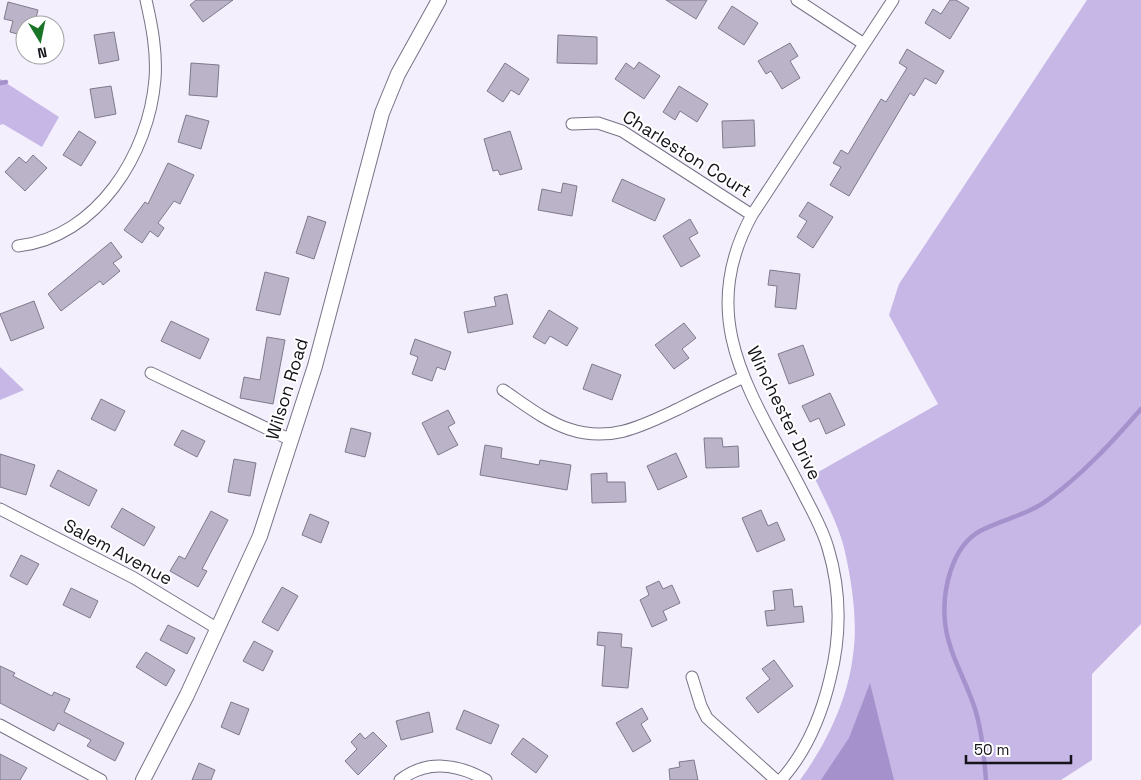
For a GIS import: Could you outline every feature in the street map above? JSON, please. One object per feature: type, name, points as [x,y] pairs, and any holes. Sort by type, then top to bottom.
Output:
[{"type":"street","points":[[18,246],[52,239],[88,216],[99,205],[135,154],[146,123],[155,81],[155,56],[146,0]]},
{"type":"street","name":"Wilson Road","points":[[143,780],[188,695],[260,536],[315,366],[382,113],[398,74],[439,0]]},
{"type":"street","points":[[797,0],[864,44]]},
{"type":"street","name":"Winchester Drive","points":[[781,780],[801,753],[814,730],[829,685],[838,634],[836,587],[833,567],[821,529],[735,355],[729,332],[727,297],[732,260],[752,215],[893,0]]},
{"type":"street","name":"Charleston Court","points":[[572,124],[598,123],[622,132],[752,215]]},
{"type":"street","points":[[151,373],[291,440]]},
{"type":"street","points":[[503,390],[562,426],[584,433],[607,435],[623,433],[645,425],[744,376]]},
{"type":"street","name":"Salem Avenue","points":[[0,509],[134,578],[218,629]]},
{"type":"street","points":[[692,677],[701,706],[707,718],[776,780]]},
{"type":"street","points":[[0,725],[101,780]]},
{"type":"street","points":[[400,780],[416,770],[446,765],[466,770],[486,780]]},
{"type":"shaded area","points":[[1087,0],[1141,0],[1141,624],[1092,674],[1092,760],[1061,780],[800,780],[819,752],[841,705],[850,672],[855,630],[854,603],[843,543],[836,523],[813,475],[938,404],[889,315],[899,284]]},
{"type":"shaded area","points":[[0,79],[59,117],[42,147],[3,124],[0,125]]},
{"type":"shaded area","points":[[0,367],[24,390],[0,400]]},
{"type":"shaded area","points":[[870,683],[894,780],[821,780],[849,738]]},
{"type":"building","points":[[196,0],[233,0],[203,22],[190,5]]},
{"type":"building","points":[[666,0],[707,0],[696,19]]},
{"type":"building","points":[[950,0],[956,0],[969,8],[950,39],[925,23],[933,9],[941,14]]},
{"type":"building","points":[[8,2],[38,10],[37,15],[15,15],[15,33],[10,32],[13,21],[4,19]]},
{"type":"building","points":[[732,6],[758,23],[744,45],[718,28]]},
{"type":"building","points":[[114,32],[119,60],[99,64],[94,35]]},
{"type":"building","points":[[558,35],[597,37],[597,64],[557,63]]},
{"type":"building","points":[[790,43],[798,56],[790,61],[800,78],[782,89],[771,71],[766,74],[758,61]]},
{"type":"building","points":[[907,49],[944,71],[936,84],[925,78],[914,96],[910,93],[849,196],[830,185],[841,167],[833,163],[841,150],[848,154],[881,99],[886,102],[907,68],[899,63]]},
{"type":"building","points":[[639,62],[660,76],[644,99],[615,79],[626,63],[634,69]]},
{"type":"building","points":[[191,63],[219,65],[217,97],[189,95]]},
{"type":"building","points":[[505,63],[529,79],[519,95],[511,90],[503,102],[487,91]]},
{"type":"building","points":[[111,86],[116,114],[95,118],[90,89]]},
{"type":"building","points":[[679,86],[708,104],[697,122],[680,111],[675,120],[663,112]]},
{"type":"building","points":[[186,115],[209,121],[201,149],[178,142]]},
{"type":"building","points":[[754,120],[755,146],[723,148],[722,121]]},
{"type":"building","points":[[79,131],[96,142],[81,166],[63,155]]},
{"type":"building","points":[[510,131],[522,169],[500,175],[498,170],[493,171],[484,139]]},
{"type":"building","points":[[33,155],[47,168],[25,191],[5,172],[19,157],[26,163]]},
{"type":"building","points":[[168,163],[194,175],[180,204],[174,201],[158,223],[164,228],[158,237],[150,231],[142,243],[124,230],[145,202],[148,204]]},
{"type":"building","points":[[622,179],[665,199],[655,221],[612,201]]},
{"type":"building","points":[[563,183],[577,186],[572,216],[538,210],[542,189],[561,193]]},
{"type":"building","points":[[808,202],[833,217],[813,248],[797,237],[807,221],[799,216]]},
{"type":"building","points":[[308,216],[326,222],[314,259],[296,253]]},
{"type":"building","points":[[690,219],[698,233],[689,238],[700,256],[681,267],[663,236]]},
{"type":"building","points":[[111,242],[122,257],[113,263],[120,271],[103,285],[100,281],[61,311],[48,294]]},
{"type":"building","points":[[770,270],[800,274],[796,309],[775,307],[777,286],[768,285]]},
{"type":"building","points":[[265,272],[289,278],[280,315],[256,310]]},
{"type":"building","points":[[507,294],[513,324],[468,333],[464,312],[496,306],[494,297]]},
{"type":"building","points":[[34,301],[44,328],[11,341],[0,314]]},
{"type":"building","points":[[549,310],[578,328],[567,346],[550,336],[545,344],[533,337]]},
{"type":"building","points":[[171,321],[209,339],[200,359],[161,341]]},
{"type":"building","points":[[684,323],[696,338],[682,349],[689,358],[674,369],[655,345]]},
{"type":"building","points":[[267,337],[285,340],[273,404],[240,398],[244,377],[260,380]]},
{"type":"building","points":[[415,339],[451,352],[445,370],[437,367],[432,381],[412,374],[418,357],[410,354]]},
{"type":"building","points":[[803,345],[814,375],[789,384],[778,354]]},
{"type":"building","points":[[592,364],[621,375],[612,400],[583,389]]},
{"type":"building","points":[[830,393],[845,425],[826,434],[819,418],[810,422],[802,406]]},
{"type":"building","points":[[101,399],[125,411],[115,431],[91,419]]},
{"type":"building","points":[[448,410],[455,423],[448,427],[458,445],[438,455],[422,423]]},
{"type":"building","points":[[351,428],[371,433],[365,457],[345,452]]},
{"type":"building","points":[[182,430],[205,441],[197,457],[174,445]]},
{"type":"building","points":[[704,438],[722,438],[723,447],[738,446],[739,467],[706,468]]},
{"type":"building","points":[[485,445],[502,448],[501,458],[539,465],[540,460],[571,465],[567,490],[480,475]]},
{"type":"building","points":[[676,453],[687,477],[658,490],[647,466]]},
{"type":"building","points":[[0,454],[35,465],[26,495],[0,487]]},
{"type":"building","points":[[234,459],[256,463],[250,496],[228,492]]},
{"type":"building","points":[[58,470],[97,490],[89,506],[50,486]]},
{"type":"building","points":[[607,473],[607,482],[625,482],[626,502],[592,503],[591,474]]},
{"type":"building","points":[[122,508],[155,527],[144,546],[111,527]]},
{"type":"building","points":[[761,510],[768,526],[777,522],[785,540],[757,552],[742,518]]},
{"type":"building","points":[[211,511],[228,520],[202,569],[207,571],[198,587],[170,571],[179,556],[185,559]]},
{"type":"building","points":[[310,514],[329,522],[321,543],[302,535]]},
{"type":"building","points":[[21,555],[39,564],[27,585],[10,576]]},
{"type":"building","points":[[659,581],[663,589],[672,585],[680,603],[663,611],[667,620],[652,627],[640,600],[649,595],[646,587]]},
{"type":"building","points":[[282,587],[298,596],[278,631],[262,622]]},
{"type":"building","points":[[71,588],[98,601],[90,618],[63,605]]},
{"type":"building","points":[[792,589],[794,607],[802,606],[804,622],[767,626],[765,611],[775,610],[773,591]]},
{"type":"building","points":[[168,625],[195,638],[187,654],[160,640]]},
{"type":"building","points":[[598,632],[622,634],[621,647],[632,648],[628,688],[602,686],[605,646],[597,645]]},
{"type":"building","points":[[254,641],[273,651],[263,671],[243,661]]},
{"type":"building","points":[[146,652],[175,670],[166,686],[136,667]]},
{"type":"building","points":[[774,660],[793,686],[758,713],[746,698],[770,679],[762,669]]},
{"type":"building","points":[[0,666],[15,673],[13,676],[52,696],[54,692],[70,699],[64,712],[124,743],[115,761],[87,746],[91,740],[58,723],[54,731],[0,703]]},
{"type":"building","points":[[231,702],[249,709],[239,735],[221,727]]},
{"type":"building","points":[[642,708],[648,719],[641,724],[651,741],[633,752],[616,723]]},
{"type":"building","points":[[464,710],[499,725],[491,744],[456,729]]},
{"type":"building","points":[[429,712],[433,732],[401,740],[396,721]]},
{"type":"building","points":[[373,732],[387,746],[358,775],[345,761],[357,749],[351,742],[360,733],[365,739]]},
{"type":"building","points":[[523,738],[548,756],[536,773],[511,754]]},
{"type":"building","points":[[0,754],[27,768],[20,780],[0,780]]},
{"type":"building","points":[[694,760],[698,780],[670,780],[669,769],[680,767],[679,762]]},
{"type":"building","points":[[199,763],[215,770],[211,780],[192,780]]},
{"type":"waterway","points":[[0,83],[6,82]]},
{"type":"waterway","points":[[986,780],[977,717],[950,645],[945,622],[944,610],[947,584],[955,559],[970,538],[980,531],[1033,509],[1062,489],[1098,456],[1141,409]]}]
